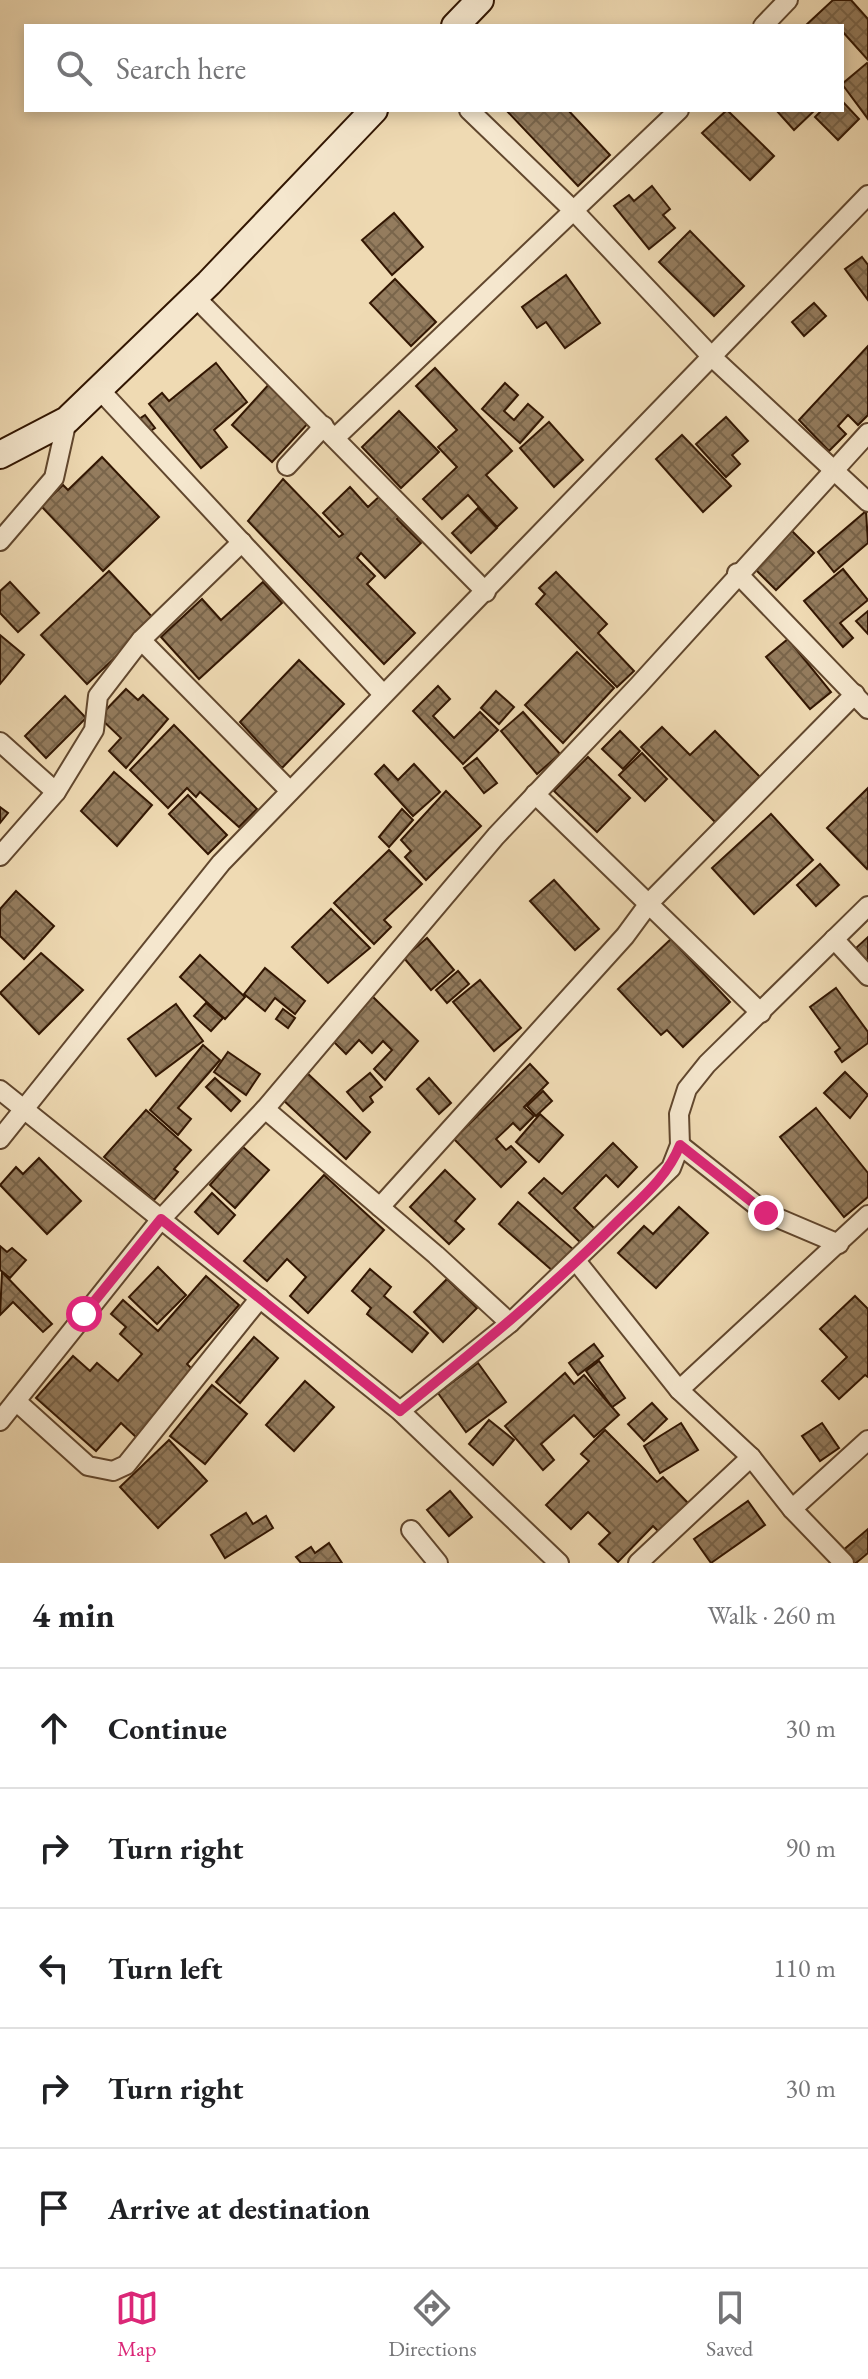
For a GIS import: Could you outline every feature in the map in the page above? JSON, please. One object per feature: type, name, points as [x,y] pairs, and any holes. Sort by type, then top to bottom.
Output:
[{"type":"street","points":[[457,24],[480,0]]},
{"type":"street","points":[[765,24],[788,0]]},
{"type":"street","points":[[0,455],[67,420],[194,296],[372,112]]},
{"type":"street","points":[[471,112],[574,211],[712,357],[868,502]]},
{"type":"street","points":[[287,466],[330,432],[574,211],[677,112]]},
{"type":"street","points":[[0,1139],[221,863],[382,693],[486,592],[868,195]]},
{"type":"street","points":[[194,296],[486,592]]},
{"type":"street","points":[[99,389],[382,693]]},
{"type":"street","points":[[0,541],[54,478],[67,420]]},
{"type":"street","points":[[0,1421],[161,1219],[265,1109],[535,794],[638,686],[737,573],[868,433]]},
{"type":"street","points":[[0,856],[56,792],[94,730],[98,696],[141,640],[242,542]]},
{"type":"street","points":[[737,573],[868,709]]},
{"type":"street","points":[[141,640],[290,791]]},
{"type":"street","points":[[380,1207],[625,936],[650,902],[855,694]]},
{"type":"street","points":[[0,742],[56,792]]},
{"type":"street","points":[[535,794],[650,902],[761,1013]]},
{"type":"street","points":[[400,1411],[510,1323],[577,1262],[671,1168],[680,1145],[679,1114],[687,1089],[868,906]]},
{"type":"street","points":[[834,939],[868,976]]},
{"type":"street","points":[[0,1090],[400,1411],[559,1563]]},
{"type":"street","points":[[265,1109],[510,1323]]},
{"type":"street","points":[[680,1145],[766,1213],[839,1244]]},
{"type":"street","points":[[679,1390],[868,1215]]},
{"type":"street","points":[[577,1262],[679,1390],[751,1457],[792,1509],[844,1563]]},
{"type":"street","points":[[16,1401],[88,1466],[113,1471],[126,1465],[260,1298]]},
{"type":"street","points":[[792,1509],[868,1440]]},
{"type":"street","points":[[638,1563],[751,1457]]},
{"type":"street","points":[[411,1530],[438,1563]]},
{"type":"building","points":[[833,0],[851,0],[868,19],[868,60],[844,33],[844,24],[807,24]]},
{"type":"building","points":[[868,64],[868,119],[844,87],[844,82]]},
{"type":"building","points":[[844,103],[859,119],[838,140],[815,117],[820,112],[844,112]]},
{"type":"building","points":[[508,112],[570,112],[610,155],[578,186]]},
{"type":"building","points":[[725,112],[729,112],[774,156],[750,180],[702,133]]},
{"type":"building","points":[[778,112],[813,112],[794,130]]},
{"type":"building","points":[[652,186],[670,209],[663,215],[675,228],[649,249],[614,206],[629,195],[634,201]]},
{"type":"building","points":[[394,213],[423,247],[392,275],[362,240]]},
{"type":"building","points":[[690,231],[744,286],[714,316],[659,262]]},
{"type":"building","points":[[862,257],[868,265],[868,300],[845,269]]},
{"type":"building","points":[[566,275],[600,323],[565,348],[546,322],[537,328],[522,307]]},
{"type":"building","points":[[395,279],[436,322],[411,346],[370,303]]},
{"type":"building","points":[[814,303],[826,316],[804,336],[792,322]]},
{"type":"building","points":[[868,346],[868,415],[858,425],[848,415],[838,426],[846,434],[829,451],[799,420]]},
{"type":"building","points":[[216,363],[247,402],[214,430],[227,447],[201,468],[149,404],[162,393],[169,401]]},
{"type":"building","points":[[435,368],[512,451],[486,475],[517,508],[497,527],[468,495],[442,519],[423,499],[457,467],[438,447],[457,430],[416,386]]},
{"type":"building","points":[[271,382],[311,420],[272,462],[232,425]]},
{"type":"building","points":[[505,383],[518,395],[504,411],[514,420],[528,404],[543,417],[520,443],[482,409]]},
{"type":"building","points":[[399,411],[439,452],[401,488],[362,447]]},
{"type":"building","points":[[145,415],[155,428],[146,434],[136,421]]},
{"type":"building","points":[[726,417],[748,441],[732,455],[740,464],[726,477],[696,444]]},
{"type":"building","points":[[549,422],[583,460],[554,487],[520,448]]},
{"type":"building","points":[[682,435],[731,486],[703,512],[656,459]]},
{"type":"building","points":[[102,457],[159,517],[103,571],[41,506],[63,485],[68,490]]},
{"type":"building","points":[[283,479],[339,537],[343,534],[323,513],[350,487],[368,507],[382,494],[401,515],[397,519],[421,543],[385,578],[361,553],[357,558],[375,576],[367,584],[415,633],[384,664],[248,521]]},
{"type":"building","points":[[478,508],[497,528],[471,553],[452,533]]},
{"type":"building","points":[[866,511],[868,543],[834,572],[818,552]]},
{"type":"building","points":[[791,530],[814,553],[776,590],[753,567]]},
{"type":"building","points":[[843,569],[868,600],[840,623],[853,638],[843,647],[804,601]]},
{"type":"building","points":[[109,571],[155,620],[87,684],[41,635]]},
{"type":"building","points":[[556,572],[607,624],[598,633],[634,671],[617,687],[536,604],[545,594],[539,588]]},
{"type":"building","points":[[10,582],[39,613],[18,632],[0,613],[0,591]]},
{"type":"building","points":[[263,582],[282,603],[199,679],[161,637],[202,599],[221,620]]},
{"type":"building","points":[[868,611],[868,634],[856,621]]},
{"type":"building","points":[[0,635],[24,655],[0,684]]},
{"type":"building","points":[[788,639],[831,692],[810,709],[766,657]]},
{"type":"building","points":[[577,652],[614,688],[563,743],[525,705]]},
{"type":"building","points":[[299,660],[344,704],[282,768],[240,722]]},
{"type":"building","points":[[438,686],[450,699],[433,716],[454,738],[480,712],[498,730],[463,764],[413,711]]},
{"type":"building","points":[[126,689],[138,700],[143,695],[168,719],[126,768],[109,751],[121,738],[99,717]]},
{"type":"building","points":[[496,691],[514,707],[499,724],[481,708]]},
{"type":"building","points":[[65,696],[86,718],[46,758],[25,736]]},
{"type":"building","points":[[523,712],[560,754],[537,774],[501,731]]},
{"type":"building","points":[[174,725],[257,809],[239,827],[200,792],[196,797],[187,788],[168,808],[130,770]]},
{"type":"building","points":[[662,727],[690,755],[715,731],[762,779],[717,824],[641,747]]},
{"type":"building","points":[[620,731],[640,751],[623,769],[602,749]]},
{"type":"building","points":[[642,753],[667,779],[645,801],[619,775]]},
{"type":"building","points":[[588,757],[630,798],[597,832],[554,791]]},
{"type":"building","points":[[477,758],[497,783],[484,793],[464,768]]},
{"type":"building","points":[[414,764],[440,792],[413,816],[375,774],[384,765],[398,780]]},
{"type":"building","points":[[114,772],[152,805],[117,846],[81,811]]},
{"type":"building","points":[[868,788],[868,867],[867,869],[827,828]]},
{"type":"building","points":[[446,791],[481,826],[426,880],[405,857],[411,851],[401,840]]},
{"type":"building","points":[[188,795],[227,835],[208,854],[169,814]]},
{"type":"building","points":[[0,807],[8,813],[0,823]]},
{"type":"building","points":[[402,809],[413,820],[389,847],[379,837]]},
{"type":"building","points":[[771,814],[813,860],[754,914],[712,868]]},
{"type":"building","points":[[389,850],[422,884],[384,920],[391,927],[374,944],[334,903]]},
{"type":"building","points":[[820,864],[839,885],[816,906],[797,885]]},
{"type":"building","points":[[554,880],[599,929],[575,950],[530,901]]},
{"type":"building","points":[[16,891],[54,926],[24,959],[0,936],[0,909]]},
{"type":"building","points":[[331,909],[370,948],[328,983],[292,947]]},
{"type":"building","points":[[868,937],[868,962],[856,948]]},
{"type":"building","points":[[427,938],[454,970],[431,990],[404,958]]},
{"type":"building","points":[[671,939],[730,1002],[683,1047],[667,1030],[661,1035],[618,989]]},
{"type":"building","points":[[41,953],[83,990],[39,1034],[0,993]]},
{"type":"building","points":[[200,955],[245,997],[225,1019],[180,977]]},
{"type":"building","points":[[265,968],[305,1001],[295,1014],[275,998],[265,1011],[244,994]]},
{"type":"building","points":[[458,971],[469,984],[447,1003],[436,990]]},
{"type":"building","points":[[480,980],[521,1028],[494,1051],[453,1002]]},
{"type":"building","points":[[836,988],[868,1032],[868,1043],[842,1062],[835,1052],[840,1048],[810,1007]]},
{"type":"building","points":[[371,995],[418,1041],[385,1080],[374,1069],[392,1050],[383,1041],[372,1053],[359,1040],[346,1054],[330,1038]]},
{"type":"building","points":[[206,1003],[223,1018],[211,1031],[194,1016]]},
{"type":"building","points":[[176,1004],[203,1041],[156,1076],[128,1039]]},
{"type":"building","points":[[283,1009],[295,1018],[288,1028],[276,1019]]},
{"type":"building","points":[[203,1045],[220,1060],[178,1108],[191,1119],[178,1135],[150,1110]]},
{"type":"building","points":[[228,1052],[260,1074],[246,1095],[214,1072]]},
{"type":"building","points":[[530,1064],[548,1083],[524,1107],[534,1116],[520,1130],[513,1123],[496,1139],[506,1150],[511,1146],[526,1162],[501,1187],[454,1139]]},
{"type":"building","points":[[306,1072],[370,1132],[346,1159],[282,1099]]},
{"type":"building","points":[[845,1072],[868,1095],[850,1118],[824,1093]]},
{"type":"building","points":[[370,1073],[382,1087],[370,1097],[373,1102],[363,1111],[347,1092]]},
{"type":"building","points":[[215,1078],[240,1101],[231,1111],[206,1087]]},
{"type":"building","points":[[429,1078],[451,1103],[439,1114],[417,1089]]},
{"type":"building","points":[[543,1091],[552,1101],[536,1116],[527,1106]]},
{"type":"building","points":[[816,1108],[868,1173],[868,1197],[844,1217],[780,1137]]},
{"type":"building","points":[[146,1110],[191,1150],[174,1169],[178,1172],[154,1200],[104,1157]]},
{"type":"building","points":[[540,1114],[563,1135],[539,1162],[516,1142]]},
{"type":"building","points":[[613,1143],[637,1167],[618,1187],[606,1175],[574,1208],[595,1229],[581,1243],[529,1193],[544,1178],[562,1194]]},
{"type":"building","points":[[243,1147],[269,1170],[235,1208],[210,1185]]},
{"type":"building","points":[[39,1158],[81,1201],[47,1234],[0,1185],[16,1167],[23,1174]]},
{"type":"building","points":[[445,1170],[475,1199],[455,1221],[464,1229],[449,1244],[410,1207]]},
{"type":"building","points":[[324,1175],[384,1230],[308,1313],[290,1296],[306,1277],[287,1259],[267,1281],[244,1261]]},
{"type":"building","points":[[212,1193],[235,1215],[218,1234],[195,1212]]},
{"type":"building","points":[[518,1202],[574,1250],[554,1272],[499,1224]]},
{"type":"building","points":[[679,1207],[708,1233],[656,1288],[618,1253],[644,1226],[653,1234]]},
{"type":"building","points":[[0,1246],[7,1252],[12,1248],[26,1260],[10,1278],[0,1270]]},
{"type":"building","points":[[158,1267],[186,1295],[157,1324],[129,1297]]},
{"type":"building","points":[[370,1269],[391,1287],[384,1296],[428,1333],[412,1352],[367,1314],[371,1308],[352,1291]]},
{"type":"building","points":[[2,1272],[52,1324],[43,1332],[13,1302],[0,1315]]},
{"type":"building","points":[[206,1276],[239,1305],[187,1364],[194,1371],[136,1437],[121,1423],[96,1451],[36,1398],[73,1356],[90,1371],[97,1363],[118,1381],[142,1354],[120,1334],[126,1327],[111,1314],[123,1300],[158,1331]]},
{"type":"building","points":[[447,1279],[477,1308],[443,1342],[414,1312]]},
{"type":"building","points":[[855,1296],[868,1309],[868,1377],[865,1375],[839,1399],[822,1381],[847,1357],[820,1329]]},
{"type":"building","points":[[254,1337],[278,1358],[240,1403],[216,1382]]},
{"type":"building","points":[[594,1344],[603,1356],[578,1375],[569,1363]]},
{"type":"building","points":[[599,1361],[625,1398],[612,1407],[586,1371]]},
{"type":"building","points":[[478,1363],[506,1402],[466,1432],[438,1393]]},
{"type":"building","points":[[565,1373],[574,1384],[584,1375],[619,1415],[594,1437],[574,1415],[541,1444],[554,1460],[543,1470],[505,1426]]},
{"type":"building","points":[[305,1381],[334,1407],[294,1451],[266,1425]]},
{"type":"building","points":[[212,1385],[247,1414],[205,1464],[170,1436]]},
{"type":"building","points":[[652,1403],[667,1419],[644,1441],[628,1424]]},
{"type":"building","points":[[489,1420],[514,1440],[493,1465],[469,1444]]},
{"type":"building","points":[[681,1423],[698,1450],[660,1473],[644,1446]]},
{"type":"building","points":[[822,1423],[839,1448],[820,1461],[802,1436]]},
{"type":"building","points":[[605,1430],[657,1482],[663,1477],[689,1504],[660,1533],[653,1526],[618,1562],[599,1544],[610,1533],[588,1512],[571,1529],[546,1505],[589,1461],[581,1454]]},
{"type":"building","points":[[169,1440],[207,1481],[158,1528],[120,1487]]},
{"type":"building","points":[[450,1491],[472,1517],[449,1536],[427,1510]]},
{"type":"building","points":[[748,1501],[765,1525],[711,1563],[694,1539]]},
{"type":"building","points":[[246,1513],[253,1524],[266,1516],[273,1528],[225,1558],[211,1535]]},
{"type":"building","points":[[868,1529],[868,1553],[856,1563],[850,1563],[841,1552]]},
{"type":"building","points":[[329,1543],[342,1563],[301,1563],[296,1557],[311,1547],[315,1553]]},
{"type":"route","points":[[84,1314],[161,1219],[400,1411],[510,1323],[577,1262],[671,1168],[680,1145],[766,1213]]}]
